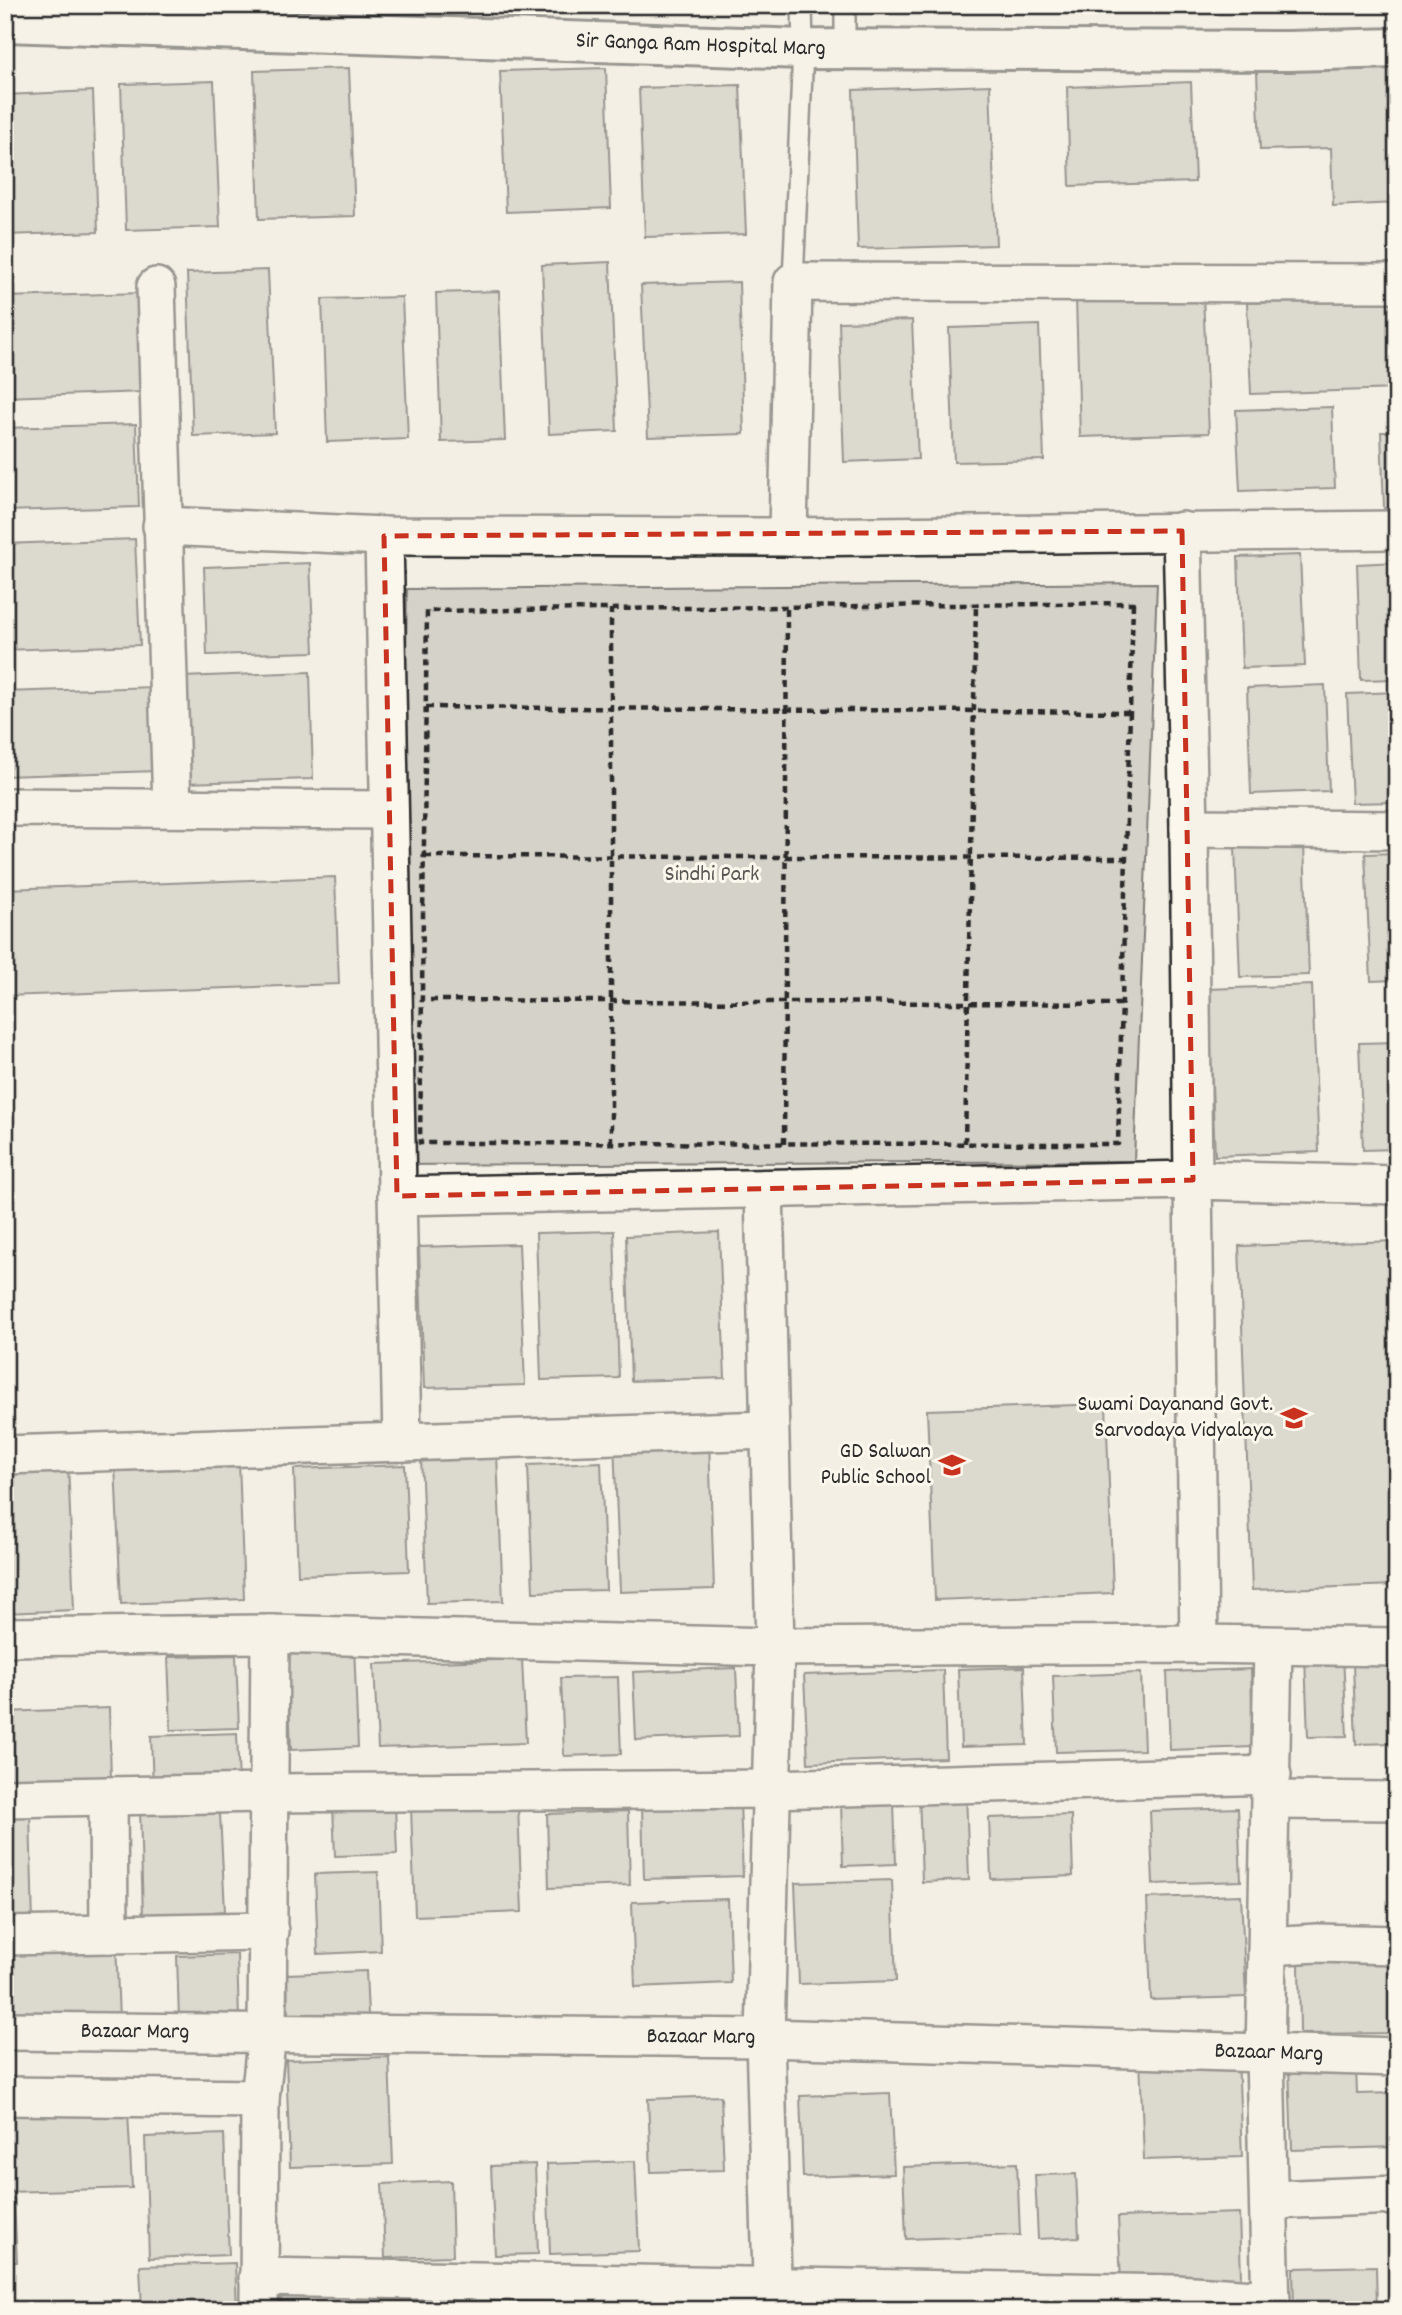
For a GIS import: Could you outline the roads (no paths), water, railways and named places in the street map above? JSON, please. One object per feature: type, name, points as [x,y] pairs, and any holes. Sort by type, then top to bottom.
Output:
[{"type":"street","name":"Sir Ganga Ram Hospital Marg","points":[[5,22],[803,49],[1289,51],[1397,48]]},
{"type":"street","points":[[788,537],[793,282],[1397,283]]},
{"type":"street","points":[[156,287],[172,808]]},
{"type":"street","points":[[162,526],[384,536],[788,537],[1397,530]]},
{"type":"street","points":[[1182,531],[1189,828],[1199,1644]]},
{"type":"street","points":[[384,536],[402,1442]]},
{"type":"street","points":[[5,807],[389,810]]},
{"type":"street","points":[[1189,828],[1397,830]]},
{"type":"street","points":[[397,1196],[1193,1180],[1397,1185]]},
{"type":"street","points":[[764,1189],[775,1647],[765,2038],[772,2299]]},
{"type":"street","points":[[5,1455],[769,1430]]},
{"type":"street","points":[[270,1634],[268,2033],[260,2099],[258,2294],[772,2299],[1176,2294],[1271,2305],[1265,2054],[1273,1646]]},
{"type":"street","points":[[5,1637],[270,1634],[775,1647],[1199,1644],[1397,1647]]},
{"type":"street","points":[[5,1798],[771,1789],[1272,1788],[1397,1801]]},
{"type":"street","points":[[108,1796],[109,1934]]},
{"type":"street","points":[[5,1936],[269,1931]]},
{"type":"street","points":[[1268,1946],[1317,1943],[1397,1945]]},
{"type":"street","name":"Bazaar Marg","points":[[5,2031],[765,2038],[1397,2057]]},
{"type":"street","points":[[5,2096],[260,2099]]},
{"type":"street","points":[[1270,2200],[1397,2195]]},
{"type":"lane","points":[[793,282],[803,49],[802,5]]},
{"type":"lane","points":[[845,5],[845,49]]},
{"type":"place","name":"Swami Dayanand Govt. Sarvodaya Vidyalaya","points":[[1294,1418]]},
{"type":"place","name":"GD Salwan Public School","points":[[952,1465]]},
{"type":"park label","name":"Sindhi Park","points":[[712,875]]}]
